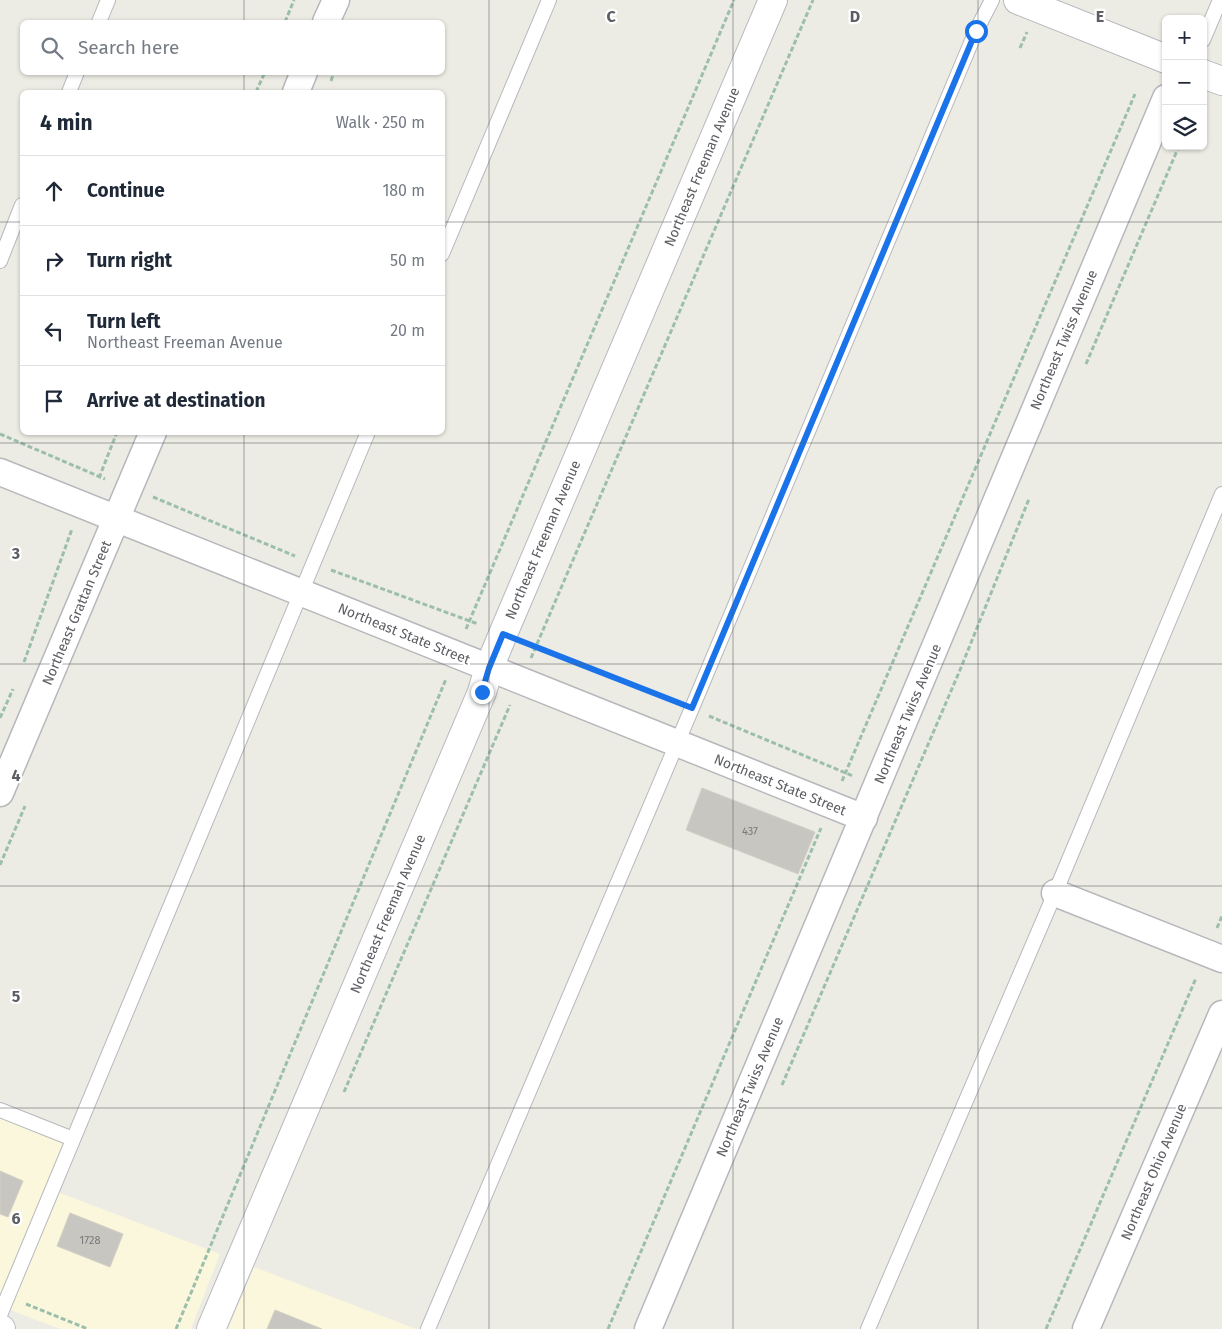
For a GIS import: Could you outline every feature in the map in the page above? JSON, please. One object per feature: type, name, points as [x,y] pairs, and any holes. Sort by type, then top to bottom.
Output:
[{"type":"street","points":[[327,20],[336,0]]},
{"type":"street","name":"Northeast Freeman Avenue","points":[[211,1329],[482,692],[489,668],[503,634],[773,0]]},
{"type":"street","points":[[1018,0],[1162,57]]},
{"type":"street","points":[[297,90],[303,75]]},
{"type":"street","points":[[1207,75],[1222,81]]},
{"type":"street","name":"Northeast Twiss Avenue","points":[[648,1329],[1163,105]]},
{"type":"street","name":"Northeast Grattan Street","points":[[0,793],[118,519],[152,435]]},
{"type":"street","name":"Northeast State Street","points":[[0,472],[864,818]]},
{"type":"street","points":[[1055,893],[1214,956]]},
{"type":"street","name":"Northeast Ohio Avenue","points":[[1086,1329],[1222,1014]]},
{"type":"lane","points":[[100,20],[108,0]]},
{"type":"lane","points":[[445,247],[549,0]]},
{"type":"lane","points":[[428,1329],[692,708],[976,31],[992,0]]},
{"type":"lane","points":[[1207,31],[1220,0]]},
{"type":"lane","points":[[70,90],[76,75]]},
{"type":"lane","points":[[0,261],[20,210]]},
{"type":"lane","points":[[0,1315],[367,435]]},
{"type":"lane","points":[[868,1329],[1055,893],[1222,494]]},
{"type":"lane","points":[[0,1110],[73,1139]]},
{"type":"path","points":[[286,20],[294,0]]},
{"type":"path","points":[[257,90],[263,75]]},
{"type":"path","points":[[608,1329],[1136,94]]},
{"type":"path","points":[[1082,371],[1177,150]]},
{"type":"path","points":[[0,434],[100,477],[314,563],[692,708],[845,774],[908,792]]},
{"type":"path","points":[[21,670],[80,504],[100,477],[117,435]]},
{"type":"path","points":[[782,1086],[960,670],[1029,498]]},
{"type":"path","points":[[0,718],[14,686]]},
{"type":"path","points":[[1046,1329],[1214,956],[1222,916]]},
{"type":"path","points":[[7,1297],[88,1329]]},
{"type":"shaded area","points":[[0,1105],[78,1136],[55,1191],[220,1254],[191,1329],[60,1329],[0,1306]]},
{"type":"shaded area","points":[[254,1267],[416,1329],[228,1329]]},
{"type":"building","points":[[702,788],[815,832],[798,874],[686,830]]},
{"type":"building","points":[[0,1171],[23,1181],[8,1217],[0,1214]]},
{"type":"building","points":[[70,1213],[123,1234],[110,1267],[57,1246]]},
{"type":"building","points":[[275,1310],[322,1329],[267,1329]]},
{"type":"route","points":[[482,692],[489,668],[503,634],[692,708],[976,31]]}]
